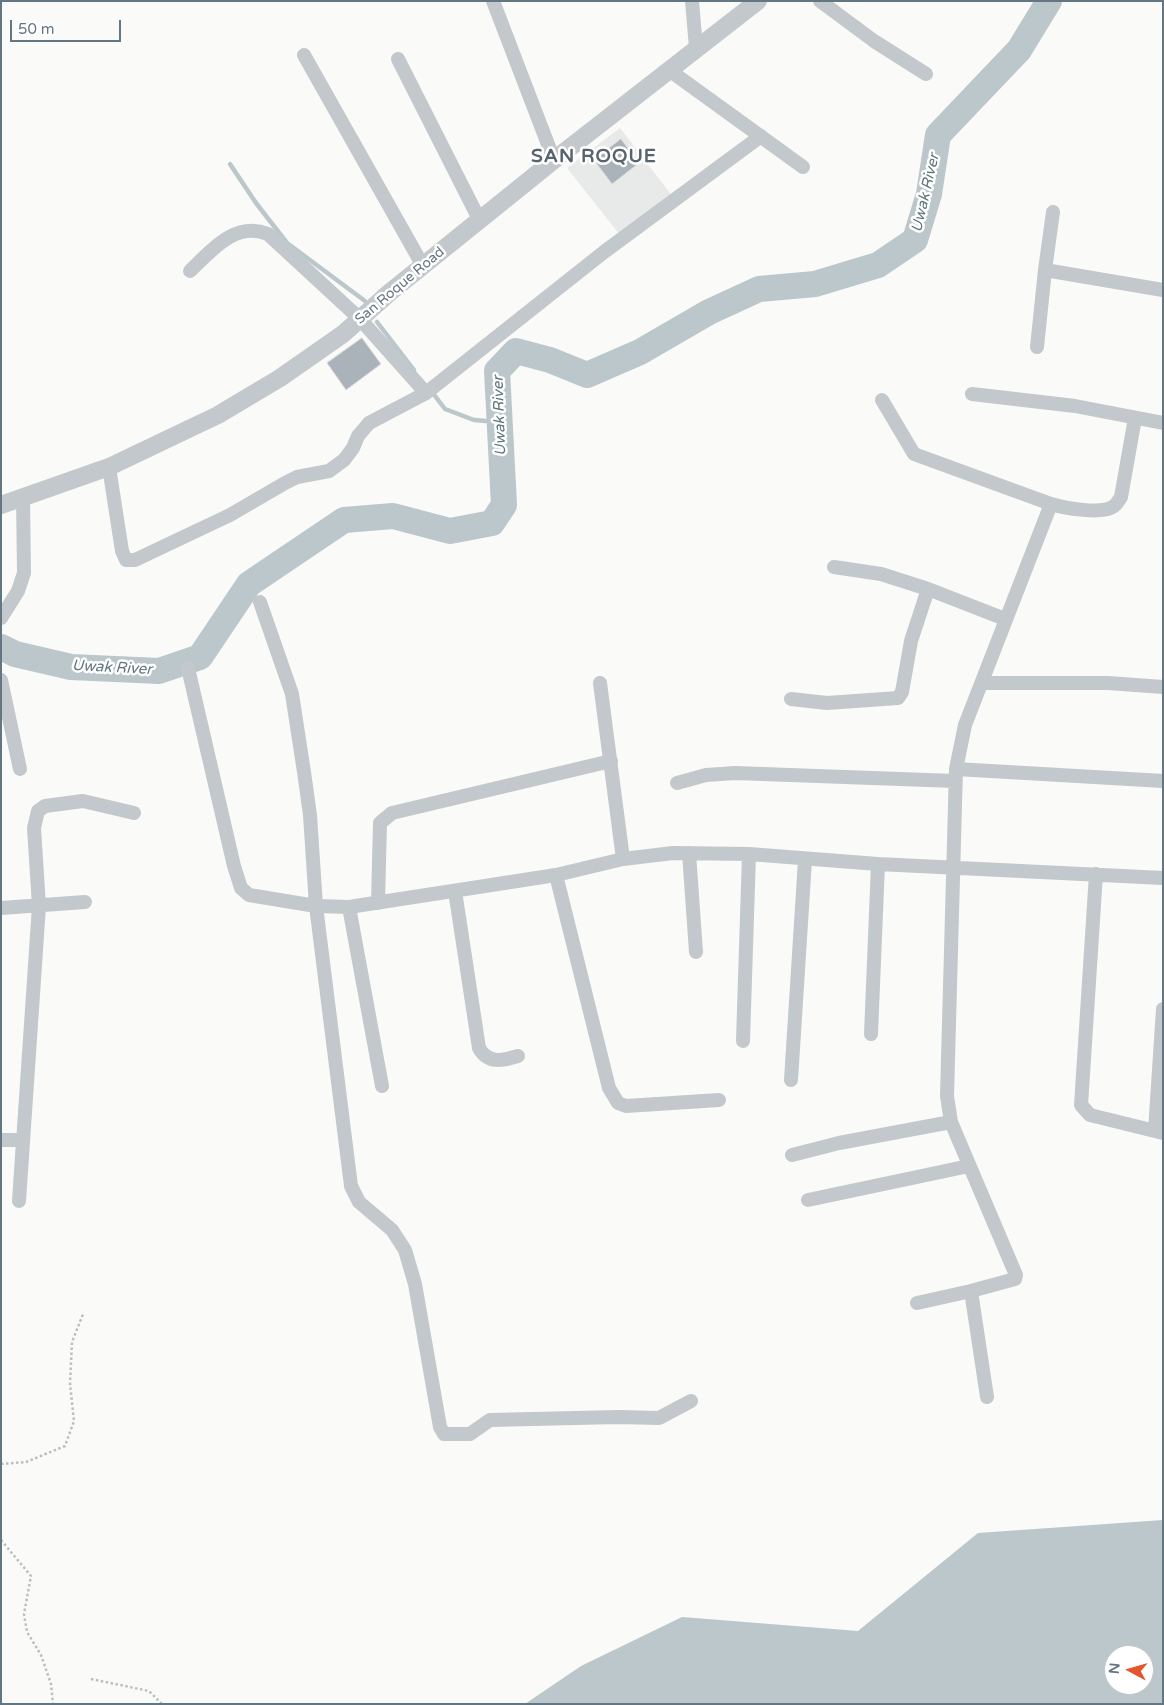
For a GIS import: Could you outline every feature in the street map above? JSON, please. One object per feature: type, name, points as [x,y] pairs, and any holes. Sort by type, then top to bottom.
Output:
[{"type":"street","points":[[493,1],[554,160]]},
{"type":"street","points":[[692,1],[696,48]]},
{"type":"street","name":"San Roque Road","points":[[1,504],[109,467],[218,415],[248,398],[318,352],[554,160],[758,1]]},
{"type":"street","points":[[820,1],[874,41],[926,74]]},
{"type":"street","points":[[304,55],[423,266]]},
{"type":"street","points":[[398,59],[480,221]]},
{"type":"street","points":[[670,70],[803,167]]},
{"type":"street","points":[[109,467],[122,552],[126,560],[135,560],[230,515],[297,477],[329,471],[344,460],[353,448],[358,436],[369,423],[426,393],[604,252],[761,136]]},
{"type":"street","points":[[1037,348],[1053,212]]},
{"type":"street","points":[[190,271],[215,246],[230,236],[250,230],[268,234],[360,319],[426,393]]},
{"type":"street","points":[[1045,270],[1163,290]]},
{"type":"street","points":[[972,394],[1075,406],[1163,423]]},
{"type":"street","points":[[882,400],[914,454],[1051,504],[1080,509],[1108,509],[1115,506],[1121,497],[1135,418]]},
{"type":"street","points":[[1,618],[18,591],[24,573],[23,497]]},
{"type":"street","points":[[917,1302],[971,1291],[1016,1278],[951,1122],[947,1096],[956,775],[965,724],[1051,504]]},
{"type":"street","points":[[834,567],[880,574],[928,589],[1005,619]]},
{"type":"street","points":[[791,699],[827,703],[898,698],[902,692],[912,641],[928,589]]},
{"type":"street","points":[[260,602],[292,694],[310,815],[316,906],[350,1186],[360,1202],[392,1230],[405,1250],[415,1284],[440,1427],[444,1434],[470,1434],[490,1420],[659,1418],[691,1401]]},
{"type":"street","points":[[188,668],[234,866],[241,888],[250,895],[316,906],[350,907],[556,875],[623,859],[649,855],[689,853],[749,854],[805,860],[1163,878]]},
{"type":"street","points":[[1,680],[20,769]]},
{"type":"street","points":[[600,683],[623,859]]},
{"type":"street","points":[[982,683],[1108,683],[1163,687]]},
{"type":"street","points":[[378,903],[380,824],[392,813],[611,761]]},
{"type":"street","points":[[677,783],[706,775],[735,773],[956,775],[1163,781]]},
{"type":"street","points":[[19,1201],[21,1140],[39,906],[34,828],[38,811],[45,806],[84,801],[134,813]]},
{"type":"street","points":[[689,853],[696,952]]},
{"type":"street","points":[[743,1041],[749,854]]},
{"type":"street","points":[[791,1080],[805,860]]},
{"type":"street","points":[[872,1034],[878,864]]},
{"type":"street","points":[[1096,874],[1090,986],[1079,1100],[1084,1110],[1090,1115],[1159,1132],[1163,1009]]},
{"type":"street","points":[[556,875],[607,1079],[618,1103],[626,1106],[719,1100]]},
{"type":"street","points":[[455,890],[479,1048],[489,1059],[497,1061],[518,1056]]},
{"type":"street","points":[[1,908],[85,902]]},
{"type":"street","points":[[350,907],[382,1086]]},
{"type":"street","points":[[792,1155],[951,1122]]},
{"type":"street","points":[[1,1140],[21,1140]]},
{"type":"street","points":[[808,1200],[969,1166]]},
{"type":"street","points":[[971,1291],[987,1397]]},
{"type":"path","points":[[1,1464],[26,1462],[65,1446],[74,1422],[70,1384],[72,1342],[83,1314]]},
{"type":"path","points":[[1,1540],[31,1576],[24,1614],[27,1632],[41,1656],[51,1684],[53,1704]]},
{"type":"path","points":[[91,1680],[149,1691],[162,1704]]},
{"type":"shaded area","points":[[620,128],[673,197],[620,235],[567,168]]},
{"type":"shaded area","points":[[1163,1520],[1163,1704],[525,1704],[581,1666],[682,1617],[858,1631],[978,1533]]},
{"type":"building","points":[[621,139],[639,163],[612,184],[594,160]]},
{"type":"building","points":[[362,338],[381,364],[346,390],[327,363]]},
{"type":"waterway","name":"Uwak River","points":[[1,647],[15,654],[71,667],[159,671],[200,657],[249,584],[344,520],[393,516],[450,531],[492,523],[504,505],[497,371],[516,351],[550,360],[587,375],[640,352],[709,312],[759,289],[815,284],[878,265],[915,240],[929,194],[938,135],[1019,50],[1049,1]]},
{"type":"waterway","points":[[230,164],[256,203],[287,243],[365,301]]},
{"type":"waterway","points":[[377,322],[414,370]]},
{"type":"waterway","points":[[432,392],[445,409],[474,420],[486,421]]},
{"type":"district","name":"SAN ROQUE","points":[[594,157]]}]
